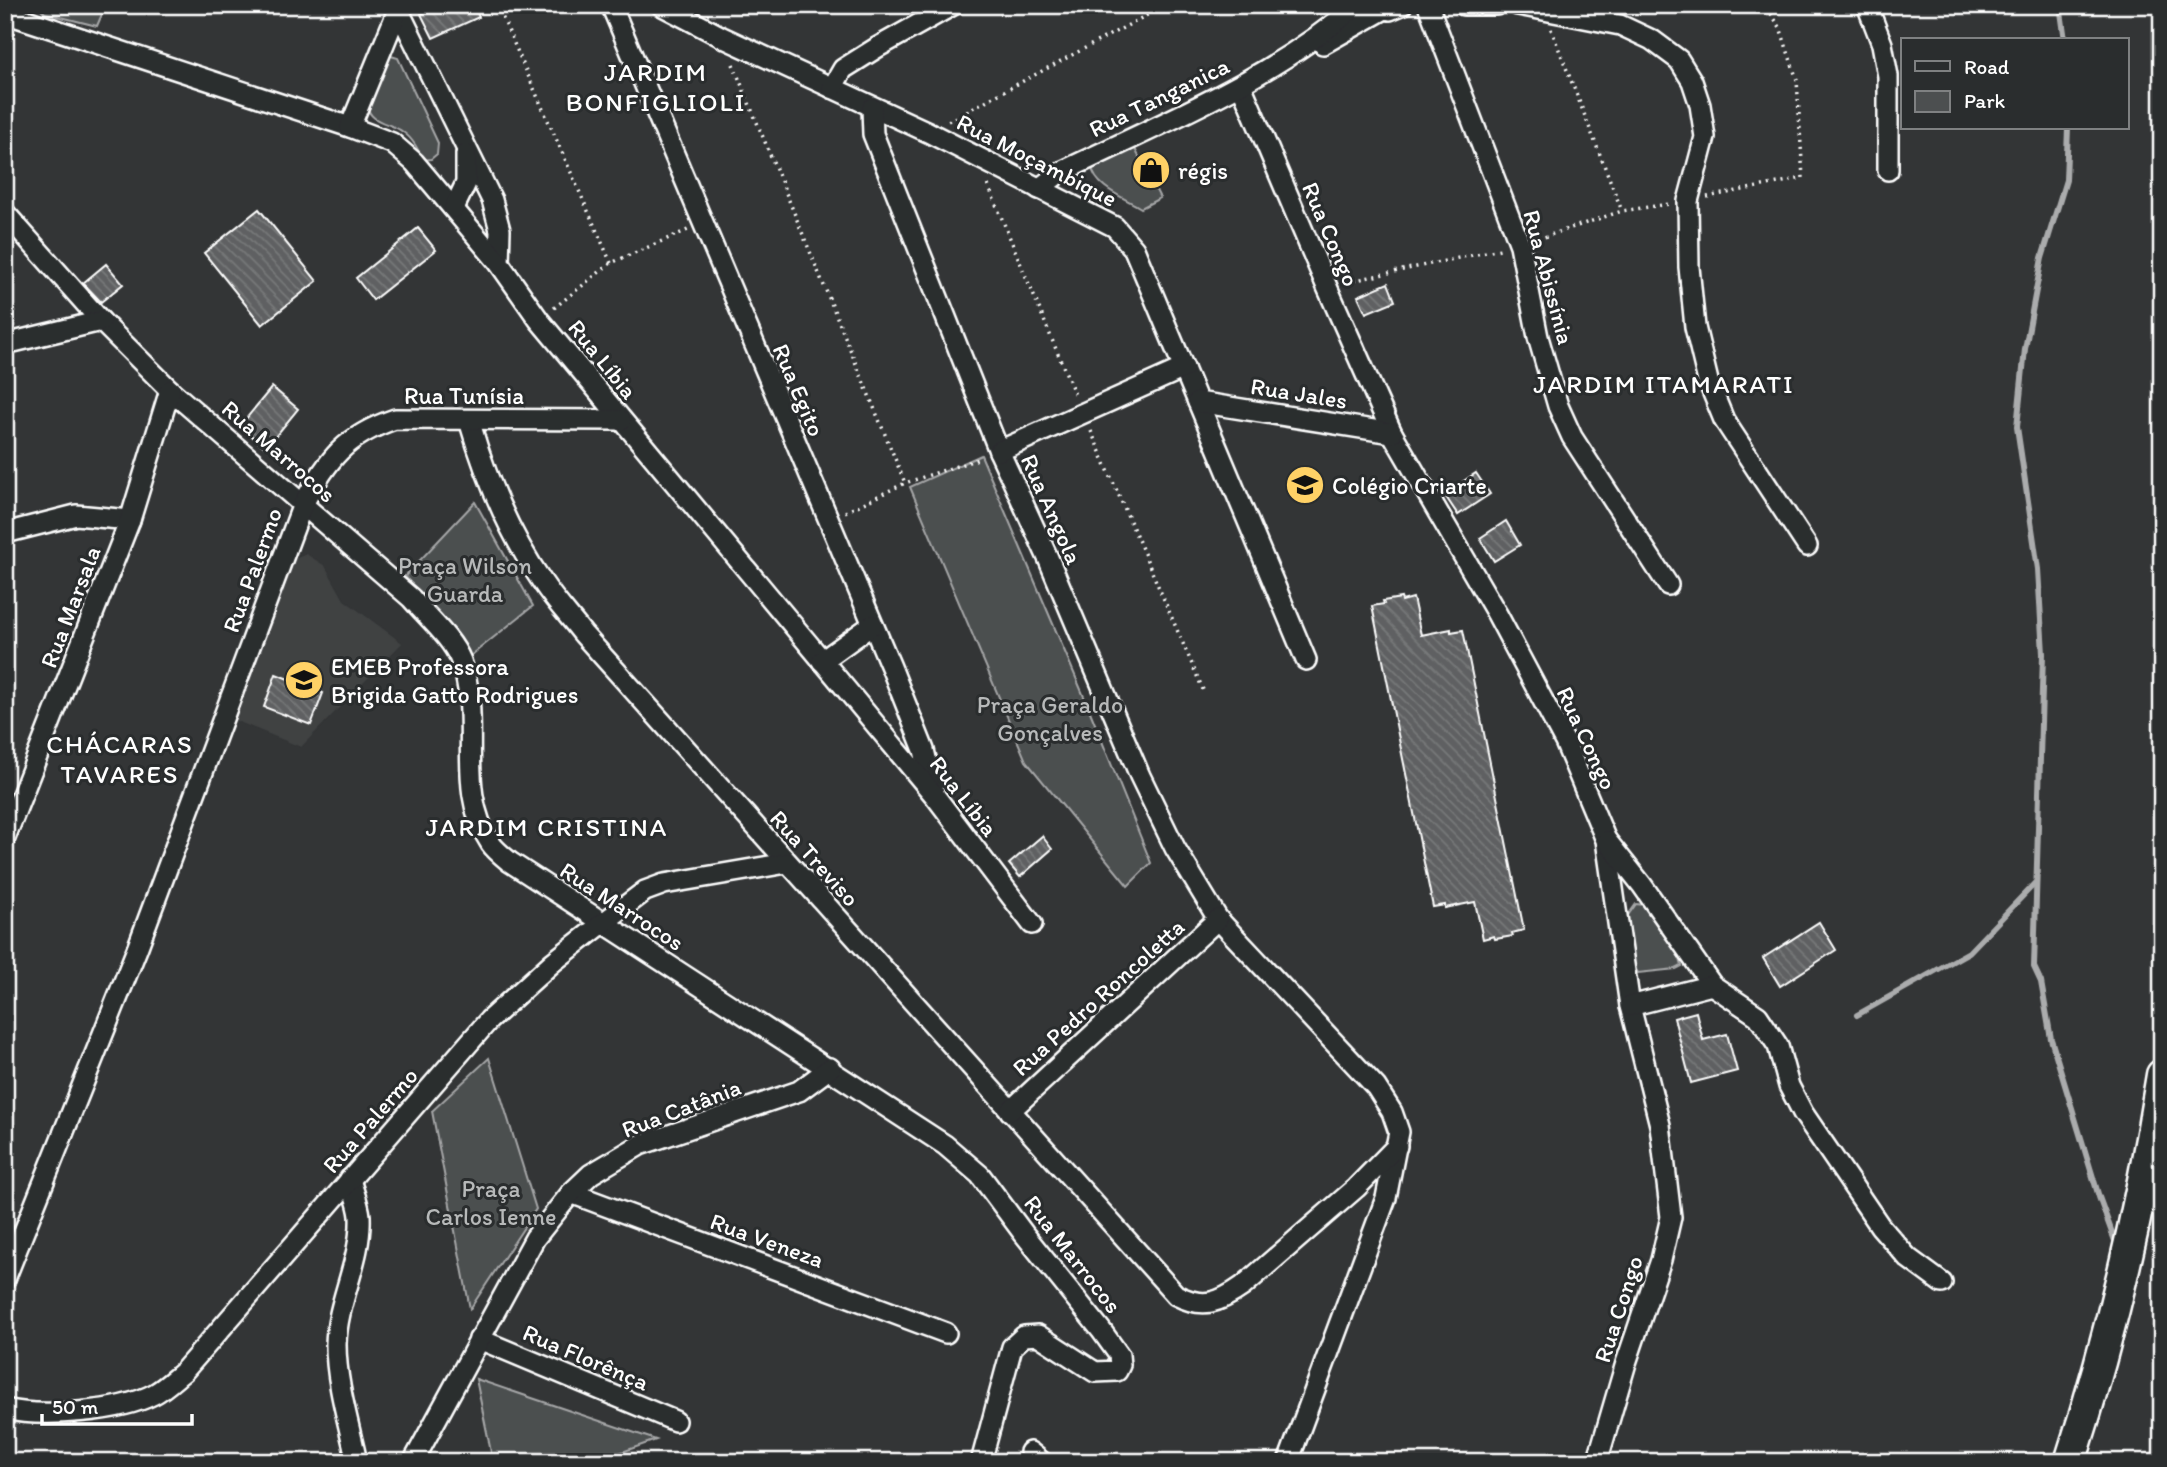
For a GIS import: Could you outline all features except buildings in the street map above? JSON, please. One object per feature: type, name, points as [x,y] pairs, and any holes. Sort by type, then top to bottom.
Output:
[{"type":"highway","points":[[2070,1462],[2097,1379],[2119,1291],[2162,1075]]},
{"type":"street","name":"Rua Egito","points":[[611,5],[873,625],[924,750],[935,796]]},
{"type":"street","name":"Rua Moçambique","points":[[661,5],[691,12],[722,37],[928,132],[1115,227],[1134,249],[1306,660]]},
{"type":"street","points":[[832,88],[843,69],[953,5]]},
{"type":"street","name":"Rua Tanganica","points":[[1039,190],[1059,173],[1241,85],[1302,49],[1357,5]]},
{"type":"street","name":"Rua Abissínia","points":[[1428,5],[1520,245],[1538,337],[1562,416],[1572,437],[1668,585]]},
{"type":"street","points":[[1464,5],[1496,5]]},
{"type":"street","points":[[1518,5],[1620,25],[1652,40],[1679,60],[1692,81],[1700,105],[1705,136],[1688,201],[1689,267],[1695,327],[1708,381],[1724,420],[1807,546]]},
{"type":"street","points":[[1867,5],[1882,44],[1888,76],[1888,170]]},
{"type":"street","points":[[350,127],[399,7]]},
{"type":"street","points":[[399,7],[492,200],[500,230],[499,263]]},
{"type":"street","name":"Rua Tanganica","points":[[1302,49],[1320,46],[1386,7]]},
{"type":"street","name":"Rua Líbia","points":[[5,13],[24,13],[350,127],[392,143],[406,153],[499,263],[539,320],[621,420],[935,796],[1032,924]]},
{"type":"street","name":"Rua Congo","points":[[1241,85],[1392,433],[1490,602],[1559,730],[1606,840],[1630,1006],[1660,1125],[1671,1217],[1661,1260],[1626,1363],[1597,1462]]},
{"type":"street","name":"Rua Angola","points":[[872,108],[873,134],[999,451],[1048,558],[1140,776],[1175,848],[1218,919],[1376,1087],[1392,1112],[1399,1132],[1398,1145]]},
{"type":"street","points":[[454,208],[466,183],[465,142]]},
{"type":"street","name":"Rua Marrocos","points":[[5,213],[101,321],[170,390],[411,598],[443,635],[460,659],[467,687],[472,730],[470,775],[477,815],[492,845],[510,862],[945,1145],[980,1175],[1119,1355],[1121,1365],[1117,1371],[1095,1372],[1038,1335],[1024,1336],[1012,1348],[981,1462]]},
{"type":"street","points":[[5,344],[101,321]]},
{"type":"street","points":[[999,451],[1184,368]]},
{"type":"street","name":"Rua Marsala","points":[[5,838],[130,520],[170,390]]},
{"type":"street","name":"Rua Jales","points":[[1198,402],[1392,433]]},
{"type":"street","name":"Rua Tunísia","points":[[303,504],[342,447],[369,428],[395,419],[621,420]]},
{"type":"street","name":"Rua Treviso","points":[[469,420],[482,468],[504,517],[543,584],[583,634],[1176,1295],[1191,1303],[1224,1300],[1356,1188],[1398,1145]]},
{"type":"street","name":"Rua Palermo","points":[[5,1279],[137,949],[303,504]]},
{"type":"street","points":[[5,533],[76,515],[130,520]]},
{"type":"street","points":[[822,661],[873,625]]},
{"type":"street","points":[[1606,840],[1642,885],[1712,985],[1758,1016],[1778,1046],[1789,1086],[1803,1113],[1880,1226],[1908,1258],[1942,1283]]},
{"type":"street","name":"Rua Palermo","points":[[5,1409],[27,1412],[87,1411],[119,1406],[154,1394],[184,1371],[489,1020],[553,962],[645,891],[664,884],[787,863]]},
{"type":"street","name":"Rua Pedro Roncoletta","points":[[1010,1111],[1218,919]]},
{"type":"street","points":[[1630,1006],[1712,985]]},
{"type":"street","name":"Rua Catânia","points":[[413,1462],[535,1238],[590,1174],[640,1145],[799,1091],[830,1068]]},
{"type":"street","points":[[1288,1462],[1386,1198],[1398,1145]]},
{"type":"street","points":[[350,1180],[360,1214],[358,1246],[339,1316],[336,1346],[340,1381],[357,1462]]},
{"type":"street","name":"Rua Veneza","points":[[571,1193],[946,1333]]},
{"type":"street","name":"Rua Florênça","points":[[480,1339],[675,1420]]},
{"type":"path","points":[[497,5],[611,263]]},
{"type":"path","points":[[928,132],[1166,5]]},
{"type":"path","points":[[1327,287],[1520,245],[1622,211],[1803,178],[1797,80],[1780,27],[1765,5]]},
{"type":"path","points":[[1543,11],[1622,211]]},
{"type":"path","points":[[722,37],[905,483]]},
{"type":"path","points":[[539,320],[611,263],[703,223]]},
{"type":"path","points":[[827,520],[905,483],[999,451]]},
{"type":"shaded area","name":"EMEB Professora Brigida Gatto Rodrigues","points":[[306,554],[325,566],[344,600],[402,643],[301,747],[227,717],[289,562]]},
{"type":"green space","points":[[37,5],[106,5],[97,26],[45,13]]},
{"type":"green space","points":[[388,57],[398,58],[438,143],[437,154],[431,159],[423,160],[407,135],[377,120],[369,112],[367,106]]},
{"type":"green space","points":[[1130,139],[1160,198],[1141,208],[1104,186],[1092,167]]},
{"type":"green space","name":"Praça Geraldo Gonçalves","points":[[981,455],[1085,699],[1151,863],[1128,886],[1026,761],[910,487]]},
{"type":"green space","name":"Praça Wilson Guarda","points":[[475,502],[533,606],[469,657],[405,576]]},
{"type":"green space","points":[[1636,904],[1644,905],[1677,949],[1682,966],[1638,973],[1631,961],[1626,918]]},
{"type":"green space","name":"Praça Carlos Ienne","points":[[489,1058],[536,1209],[470,1309],[432,1111]]},
{"type":"green space","points":[[476,1379],[656,1440],[594,1462],[493,1462]]},
{"type":"waterway","points":[[2060,5],[2065,38]]},
{"type":"waterway","points":[[2068,130],[2066,180],[2042,258],[2025,349],[2017,427],[2038,569],[2043,654],[2034,967],[2041,982],[2051,1039],[2115,1241]]},
{"type":"waterway","points":[[1857,1015],[1969,952],[2036,882]]},
{"type":"place","name":"régis","points":[[1151,170]]},
{"type":"place","name":"Colégio Criarte","points":[[1305,485]]},
{"type":"place","name":"EMEB Professora Brigida Gatto Rodrigues","points":[[304,680]]},
{"type":"district","name":"JARDIM BONFIGLIOLI","points":[[656,87]]},
{"type":"district","name":"JARDIM ITAMARATI","points":[[1664,384]]},
{"type":"district","name":"CHÁCARAS TAVARES","points":[[120,759]]},
{"type":"district","name":"JARDIM CRISTINA","points":[[547,827]]}]
